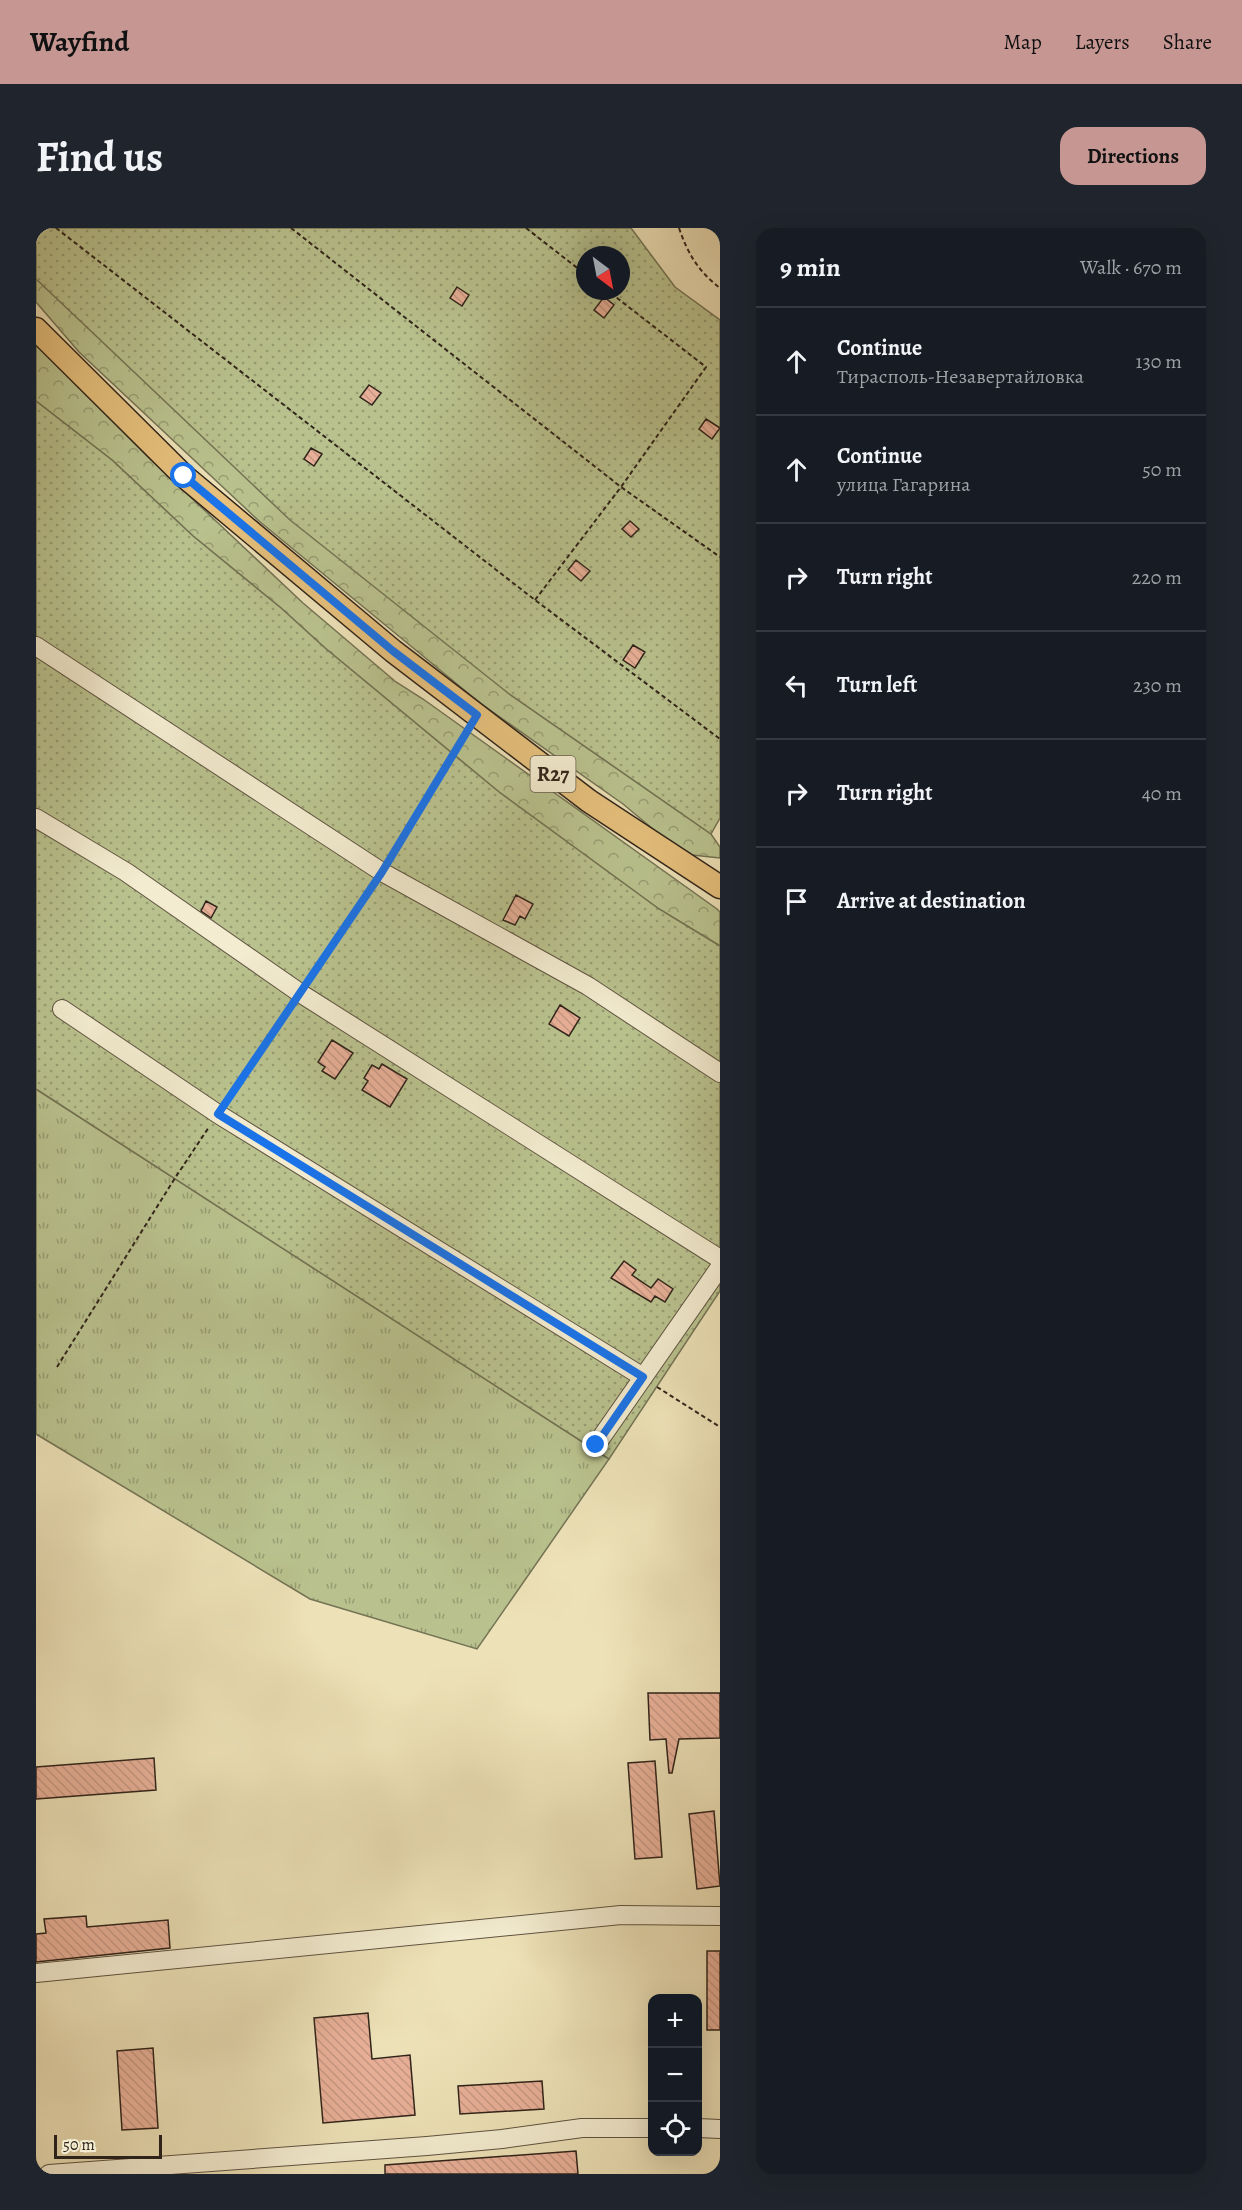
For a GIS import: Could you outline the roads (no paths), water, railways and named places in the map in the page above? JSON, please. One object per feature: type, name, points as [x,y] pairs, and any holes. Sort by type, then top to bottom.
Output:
[{"type":"main road","name":"R27","points":[[36,329],[184,476],[393,651],[589,801],[720,887]]},
{"type":"lane","points":[[36,646],[382,872],[588,986],[720,1074]]},
{"type":"lane","points":[[36,818],[126,872],[300,993],[720,1259]]},
{"type":"lane","points":[[62,1009],[218,1114],[643,1377]]},
{"type":"lane","points":[[596,1445],[720,1267]]},
{"type":"lane","points":[[36,1973],[621,1915],[720,1916]]},
{"type":"lane","points":[[50,2174],[427,2146],[582,2128],[648,2128]]},
{"type":"lane","points":[[702,2128],[720,2128]]}]
